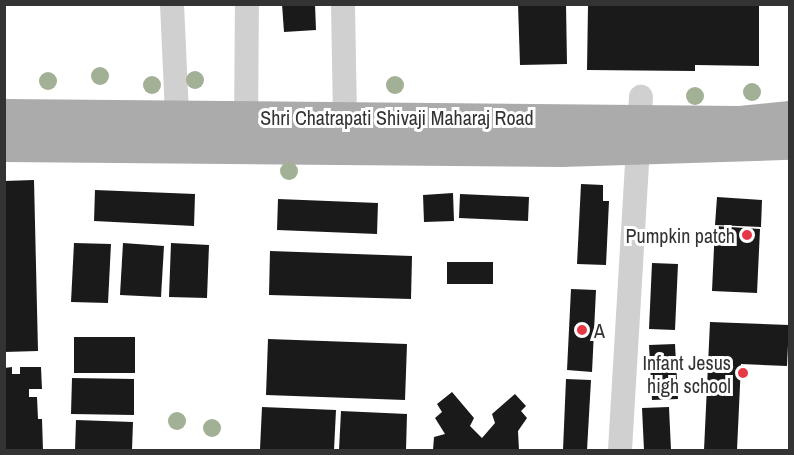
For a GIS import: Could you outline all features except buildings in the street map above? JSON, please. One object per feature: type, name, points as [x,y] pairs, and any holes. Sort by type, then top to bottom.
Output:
[{"type":"main road","name":"Shri Chatrapati Shivaji Maharaj Road","points":[[4,115],[345,117],[640,108],[740,122],[789,117]]},
{"type":"main road","name":"Shri Chatrapati Shivaji Maharaj Road","points":[[4,146],[246,150],[638,150],[789,144]]},
{"type":"street","points":[[172,4],[177,115]]},
{"type":"street","points":[[246,150],[247,4]]},
{"type":"street","points":[[343,4],[345,117]]},
{"type":"street","points":[[620,450],[640,108]]},
{"type":"place","name":"Pumpkin patch","points":[[747,235]]},
{"type":"place","name":"A","points":[[582,330]]},
{"type":"place","name":"Infant Jesus high school","points":[[743,373]]}]
